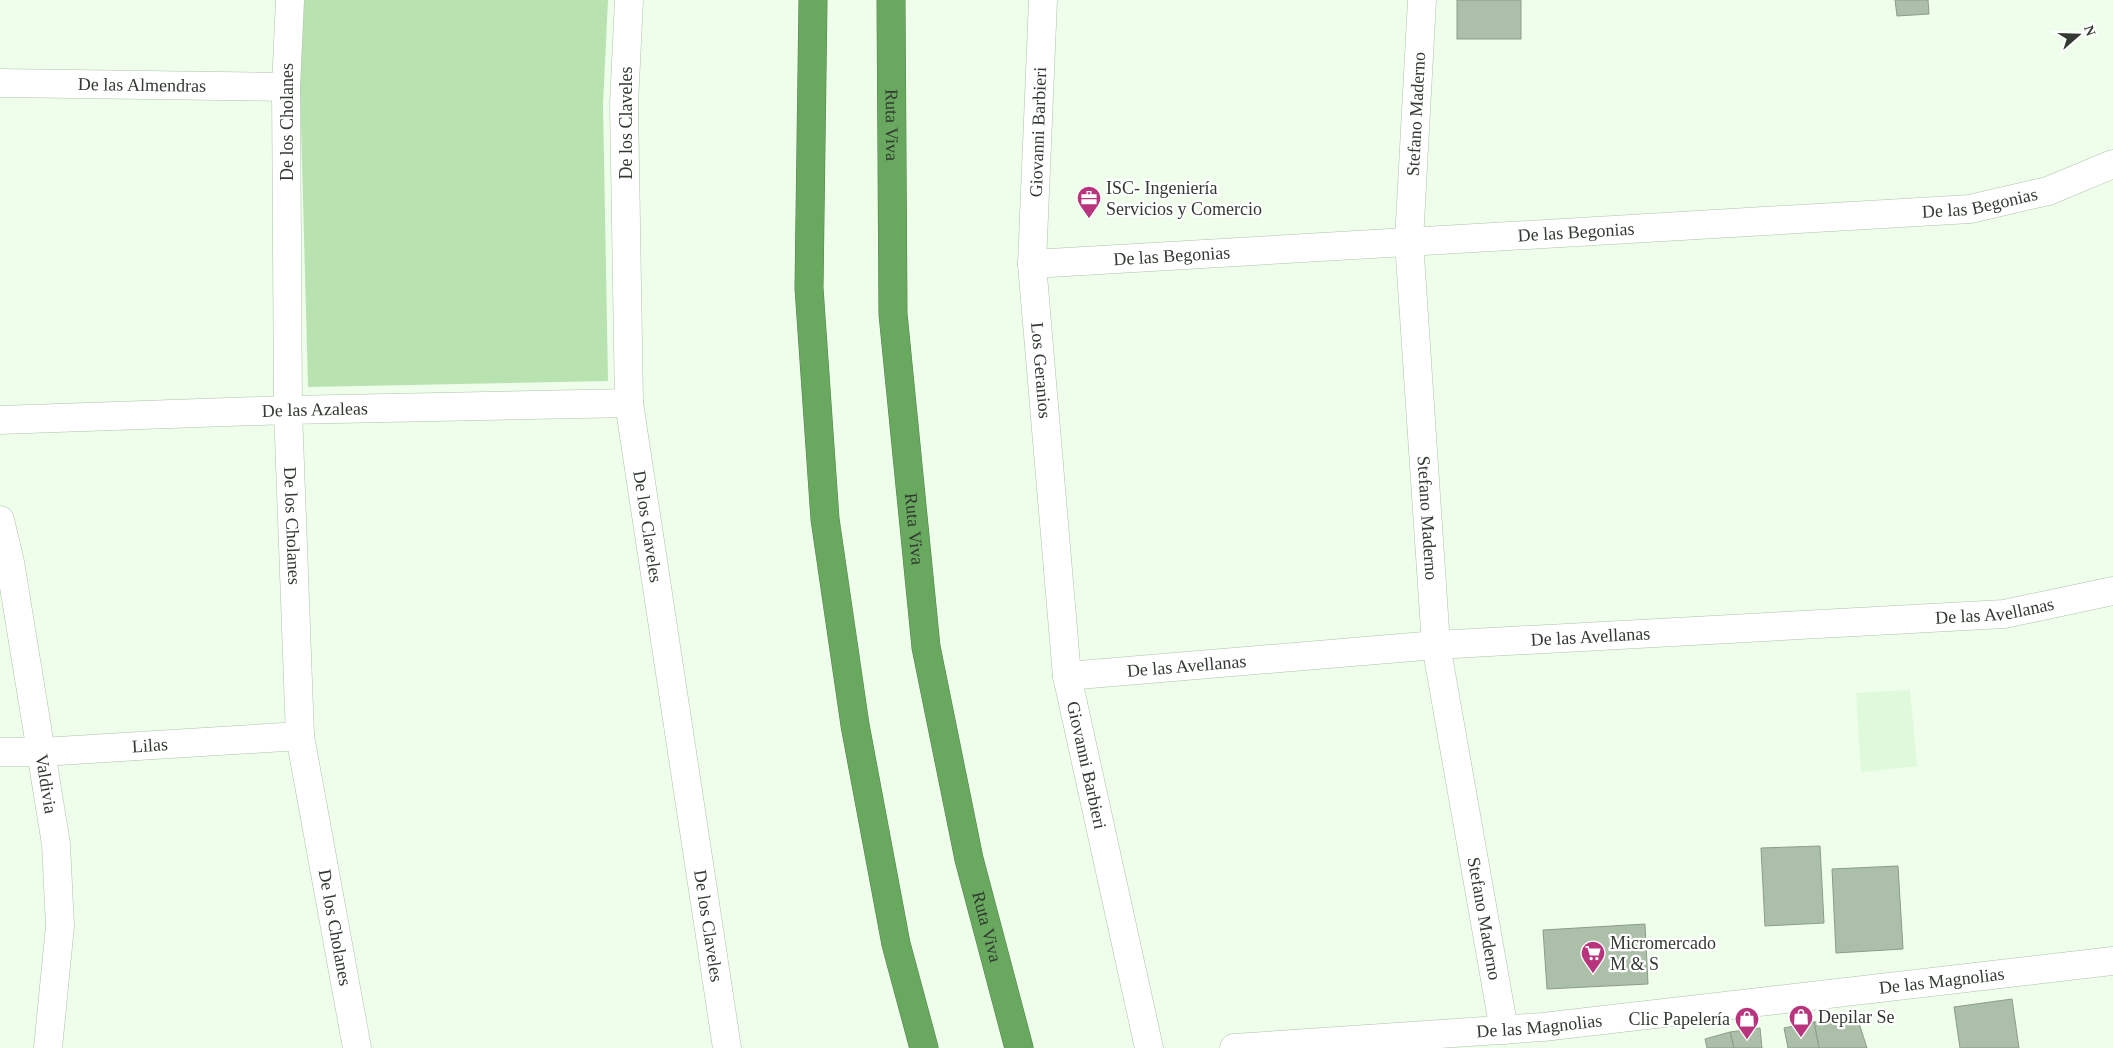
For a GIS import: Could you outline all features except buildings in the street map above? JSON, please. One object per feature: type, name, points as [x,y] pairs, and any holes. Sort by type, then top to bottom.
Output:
[{"type":"highway","points":[[813,0],[809,288],[825,519],[855,725],[887,896],[896,944],[924,1048]]},
{"type":"highway","name":"Ruta Viva","points":[[891,0],[893,314],[926,647],[969,860],[1019,1048]]},
{"type":"street","name":"De los Cholanes","points":[[290,0],[286,87],[288,410],[300,736],[356,1048]]},
{"type":"street","name":"De los Claveles","points":[[629,0],[624,104],[629,403],[727,1048]]},
{"type":"street","name":"Giovanni Barbieri","points":[[1032,264],[1043,0]]},
{"type":"street","name":"Stefano Maderno","points":[[1422,0],[1409,241],[1436,645],[1504,1030]]},
{"type":"street","name":"De las Almendras","points":[[0,84],[286,87]]},
{"type":"street","name":"De las Begonias","points":[[1032,264],[1970,209],[2048,191],[2113,164]]},
{"type":"street","name":"Los Geranios","points":[[1032,264],[1050,477]]},
{"type":"street","name":"De las Azaleas","points":[[0,420],[288,410],[629,403]]},
{"type":"street","name":"Giovanni Barbieri","points":[[1050,477],[1067,676],[1149,1048]]},
{"type":"street","name":"Valdivia","points":[[0,520],[5,562],[42,752],[56,844],[60,926],[48,1048]]},
{"type":"street","name":"De las Avellanas","points":[[1067,676],[1436,645],[2004,614],[2113,591]]},
{"type":"street","name":"Lilas","points":[[0,752],[42,752],[300,736]]},
{"type":"street","name":"De las Magnolias","points":[[1234,1048],[1504,1030],[1546,1038],[2113,961]]},
{"type":"shaded area","points":[[1910,690],[1917,766],[1861,772],[1856,693]]},
{"type":"green space","points":[[304,0],[608,0],[603,104],[608,381],[308,387],[300,87]]},
{"type":"place","name":"ISC- Ingeniería Servicios y Comercio","points":[[1089,219]]},
{"type":"place","name":"Micromercado M & S","points":[[1593,974]]},
{"type":"place","name":"Depilar Se","points":[[1801,1038]]},
{"type":"place","name":"Clic Papelería","points":[[1747,1040]]}]
